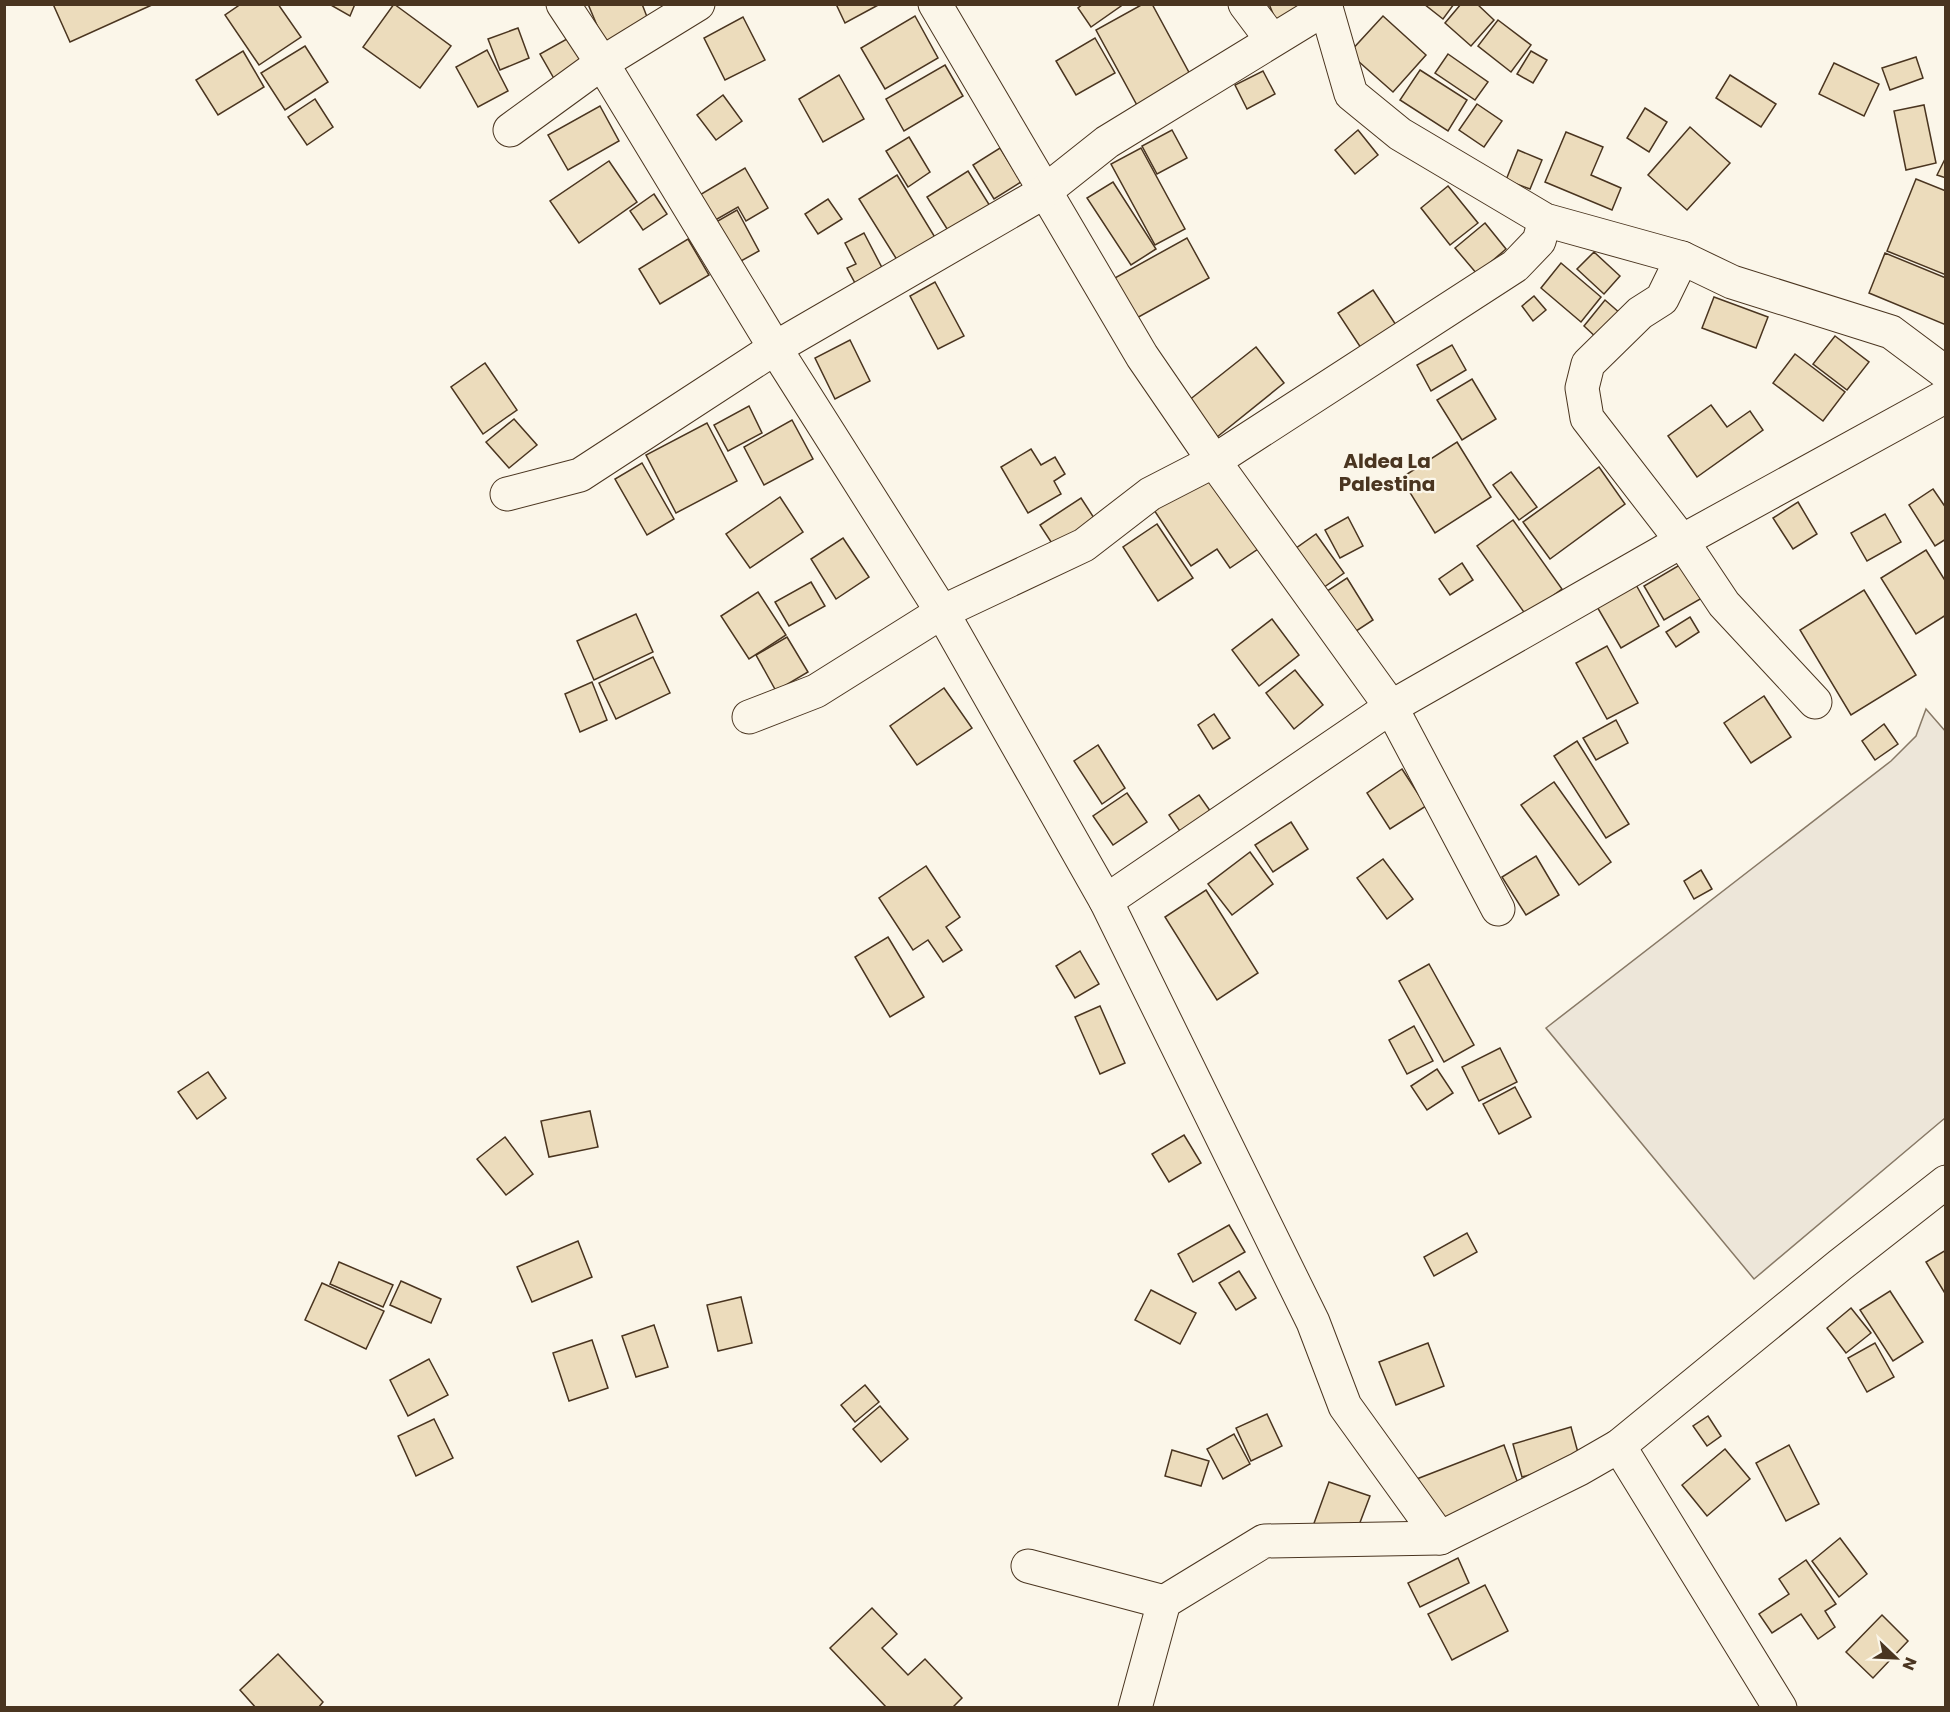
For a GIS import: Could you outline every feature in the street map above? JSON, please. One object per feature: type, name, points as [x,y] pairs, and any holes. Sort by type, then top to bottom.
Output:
[{"type":"street","points":[[563,4],[602,63],[775,348],[942,612],[1106,901],[1313,1322],[1345,1406],[1440,1538]]},
{"type":"street","points":[[510,130],[602,63],[698,4]]},
{"type":"street","points":[[934,4],[1142,356],[1214,461],[1391,707],[1498,909]]},
{"type":"street","points":[[1245,4],[1272,40]]},
{"type":"street","points":[[507,494],[580,475],[775,348],[1044,192],[1107,142],[1325,6],[1351,94],[1400,134],[1545,220],[1682,258],[1732,282],[1891,332],[1946,373]]},
{"type":"street","points":[[748,717],[816,691],[942,612],[1084,544],[1150,494],[1214,461],[1515,266],[1539,241],[1545,220]]},
{"type":"street","points":[[1682,258],[1662,298],[1640,313],[1588,364],[1582,388],[1587,418],[1682,541],[1724,604],[1815,702]]},
{"type":"street","points":[[1106,901],[1391,707],[1682,541],[1946,396]]},
{"type":"street","points":[[1135,1707],[1164,1602],[1264,1541],[1440,1538],[1579,1469],[1619,1446],[1840,1265],[1946,1182]]},
{"type":"street","points":[[1619,1446],[1780,1707]]},
{"type":"street","points":[[1028,1566],[1164,1602]]},
{"type":"shaded area","points":[[1926,709],[1946,732],[1945,1118],[1754,1279],[1546,1028],[1891,761],[1916,736]]},
{"type":"building","points":[[53,4],[154,4],[70,42]]},
{"type":"building","points":[[241,4],[278,4],[301,37],[259,65],[225,15]]},
{"type":"building","points":[[329,4],[355,4],[350,16]]},
{"type":"building","points":[[394,4],[451,46],[420,88],[363,47]]},
{"type":"building","points":[[588,4],[642,4],[649,22],[604,42]]},
{"type":"building","points":[[836,4],[880,4],[845,23]]},
{"type":"building","points":[[1083,4],[1120,4],[1121,6],[1091,27],[1078,8]]},
{"type":"building","points":[[1143,4],[1152,4],[1192,78],[1138,107],[1096,30]]},
{"type":"building","points":[[1269,4],[1307,4],[1276,21]]},
{"type":"building","points":[[1424,4],[1454,4],[1443,19]]},
{"type":"building","points":[[1461,4],[1477,4],[1494,20],[1471,46],[1445,23]]},
{"type":"building","points":[[915,16],[938,58],[885,89],[861,48]]},
{"type":"building","points":[[1383,16],[1426,55],[1393,92],[1349,53]]},
{"type":"building","points":[[743,17],[765,60],[725,80],[704,38]]},
{"type":"building","points":[[1498,20],[1531,45],[1511,72],[1478,46]]},
{"type":"building","points":[[518,28],[529,58],[500,70],[488,39]]},
{"type":"building","points":[[574,35],[590,64],[556,82],[540,54]]},
{"type":"building","points":[[1095,38],[1115,73],[1076,95],[1056,61]]},
{"type":"building","points":[[305,46],[328,82],[285,110],[261,73]]},
{"type":"building","points":[[487,50],[508,91],[478,107],[456,67]]},
{"type":"building","points":[[243,51],[264,87],[218,115],[196,80]]},
{"type":"building","points":[[1531,51],[1547,60],[1533,83],[1517,74]]},
{"type":"building","points":[[1448,54],[1488,82],[1475,100],[1435,73]]},
{"type":"building","points":[[1916,57],[1923,78],[1890,90],[1882,68]]},
{"type":"building","points":[[1834,63],[1879,84],[1864,116],[1819,94]]},
{"type":"building","points":[[945,65],[963,96],[904,131],[886,99]]},
{"type":"building","points":[[1420,70],[1467,100],[1448,131],[1400,100]]},
{"type":"building","points":[[1263,71],[1275,94],[1247,109],[1235,85]]},
{"type":"building","points":[[839,75],[864,119],[823,142],[799,99]]},
{"type":"building","points":[[1730,75],[1776,104],[1761,127],[1716,98]]},
{"type":"building","points":[[723,95],[742,121],[716,140],[697,115]]},
{"type":"building","points":[[315,99],[333,127],[307,145],[288,117]]},
{"type":"building","points":[[1477,104],[1502,121],[1484,147],[1459,130]]},
{"type":"building","points":[[1924,105],[1936,163],[1906,170],[1894,111]]},
{"type":"building","points":[[600,106],[619,141],[568,170],[548,135]]},
{"type":"building","points":[[1645,108],[1667,122],[1649,152],[1627,138]]},
{"type":"building","points":[[1690,127],[1730,163],[1687,210],[1648,175]]},
{"type":"building","points":[[1172,130],[1187,158],[1157,174],[1142,146]]},
{"type":"building","points":[[1358,130],[1378,155],[1355,174],[1335,150]]},
{"type":"building","points":[[1566,132],[1603,147],[1591,175],[1621,188],[1612,210],[1545,182]]},
{"type":"building","points":[[909,137],[930,172],[908,187],[886,151]]},
{"type":"building","points":[[1000,148],[1021,182],[994,199],[973,165]]},
{"type":"building","points":[[1141,148],[1185,229],[1155,245],[1111,164]]},
{"type":"building","points":[[1518,150],[1542,160],[1530,189],[1506,180]]},
{"type":"building","points":[[1946,157],[1946,178],[1937,175]]},
{"type":"building","points":[[609,161],[637,202],[579,243],[550,201]]},
{"type":"building","points":[[745,168],[768,208],[746,221],[738,207],[712,222],[698,196]]},
{"type":"building","points":[[968,171],[990,206],[949,232],[927,197]]},
{"type":"building","points":[[897,175],[936,239],[899,263],[859,199]]},
{"type":"building","points":[[1916,179],[1946,191],[1946,275],[1887,251]]},
{"type":"building","points":[[1113,182],[1156,249],[1131,265],[1087,198]]},
{"type":"building","points":[[1448,186],[1478,223],[1450,245],[1421,208]]},
{"type":"building","points":[[654,194],[667,214],[643,230],[630,211]]},
{"type":"building","points":[[828,199],[842,219],[818,234],[805,214]]},
{"type":"building","points":[[737,210],[759,251],[732,266],[709,226]]},
{"type":"building","points":[[1485,223],[1506,249],[1477,274],[1455,248]]},
{"type":"building","points":[[864,233],[890,283],[863,298],[847,268],[856,264],[845,243]]},
{"type":"building","points":[[1187,238],[1209,278],[1135,319],[1113,279]]},
{"type":"building","points":[[688,239],[709,275],[660,304],[639,269]]},
{"type":"building","points":[[1594,252],[1620,276],[1604,294],[1577,269]]},
{"type":"building","points":[[1885,253],[1946,278],[1946,325],[1869,293]]},
{"type":"building","points":[[1561,263],[1601,297],[1581,322],[1541,288]]},
{"type":"building","points":[[935,282],[964,336],[938,349],[910,296]]},
{"type":"building","points":[[1373,290],[1396,325],[1361,348],[1338,313]]},
{"type":"building","points":[[1534,296],[1546,310],[1533,321],[1522,306]]},
{"type":"building","points":[[1714,297],[1768,317],[1756,348],[1702,328]]},
{"type":"building","points":[[1605,300],[1621,314],[1599,340],[1584,326]]},
{"type":"building","points":[[1835,336],[1869,362],[1847,390],[1813,364]]},
{"type":"building","points":[[850,340],[870,381],[835,399],[815,358]]},
{"type":"building","points":[[1452,345],[1466,370],[1431,391],[1417,365]]},
{"type":"building","points":[[1256,347],[1284,383],[1217,437],[1188,401]]},
{"type":"building","points":[[1795,354],[1845,392],[1823,421],[1773,383]]},
{"type":"building","points":[[485,363],[517,410],[483,434],[451,387]]},
{"type":"building","points":[[1472,379],[1496,419],[1462,440],[1437,400]]},
{"type":"building","points":[[1711,405],[1727,427],[1750,411],[1763,430],[1697,477],[1668,436]]},
{"type":"building","points":[[749,406],[762,433],[728,451],[714,425]]},
{"type":"building","points":[[514,419],[537,445],[509,468],[486,442]]},
{"type":"building","points":[[792,420],[813,459],[764,485],[744,447]]},
{"type":"building","points":[[707,423],[737,481],[676,513],[646,455]]},
{"type":"building","points":[[1457,442],[1491,497],[1435,533],[1401,478]]},
{"type":"building","points":[[1031,449],[1041,465],[1055,457],[1065,474],[1054,481],[1061,494],[1028,513],[1001,467]]},
{"type":"building","points":[[642,463],[674,519],[647,535],[615,479]]},
{"type":"building","points":[[1599,467],[1625,504],[1550,559],[1523,522]]},
{"type":"building","points":[[1511,472],[1537,507],[1519,520],[1493,485]]},
{"type":"building","points":[[1208,473],[1258,549],[1230,568],[1217,549],[1191,566],[1154,510]]},
{"type":"building","points":[[1933,489],[1946,508],[1946,539],[1935,546],[1909,505]]},
{"type":"building","points":[[780,497],[803,532],[750,568],[726,534]]},
{"type":"building","points":[[1081,498],[1096,521],[1055,548],[1040,525]]},
{"type":"building","points":[[1798,502],[1817,534],[1793,549],[1773,518]]},
{"type":"building","points":[[1885,514],[1901,542],[1867,561],[1851,533]]},
{"type":"building","points":[[1348,517],[1363,546],[1340,558],[1325,530]]},
{"type":"building","points":[[1513,520],[1562,589],[1526,615],[1477,546]]},
{"type":"building","points":[[1157,524],[1193,578],[1158,601],[1123,547]]},
{"type":"building","points":[[1316,534],[1344,573],[1320,590],[1292,551]]},
{"type":"building","points":[[843,538],[869,577],[836,599],[811,559]]},
{"type":"building","points":[[1926,550],[1946,582],[1946,615],[1916,634],[1881,578]]},
{"type":"building","points":[[1462,563],[1473,580],[1450,595],[1439,579]]},
{"type":"building","points":[[1683,563],[1702,598],[1664,620],[1644,586]]},
{"type":"building","points":[[1347,578],[1373,620],[1344,639],[1318,597]]},
{"type":"building","points":[[811,582],[825,606],[789,626],[775,602]]},
{"type":"building","points":[[1635,583],[1659,626],[1621,648],[1596,605]]},
{"type":"building","points":[[1864,590],[1916,675],[1851,715],[1800,630]]},
{"type":"building","points":[[758,592],[786,635],[749,659],[721,616]]},
{"type":"building","points":[[636,614],[653,652],[594,680],[577,641]]},
{"type":"building","points":[[1690,617],[1699,632],[1676,647],[1666,632]]},
{"type":"building","points":[[1272,619],[1299,655],[1259,686],[1232,650]]},
{"type":"building","points":[[787,637],[808,672],[776,691],[756,655]]},
{"type":"building","points":[[1607,646],[1638,703],[1607,719],[1576,663]]},
{"type":"building","points":[[653,657],[670,693],[616,719],[599,683]]},
{"type":"building","points":[[1295,670],[1323,705],[1294,729],[1266,693]]},
{"type":"building","points":[[592,682],[607,720],[580,732],[565,694]]},
{"type":"building","points":[[944,688],[972,728],[917,765],[890,726]]},
{"type":"building","points":[[1764,696],[1791,737],[1751,763],[1724,723]]},
{"type":"building","points":[[1214,714],[1230,738],[1213,749],[1198,725]]},
{"type":"building","points":[[1616,720],[1628,743],[1596,760],[1583,738]]},
{"type":"building","points":[[1884,724],[1898,744],[1875,760],[1862,741]]},
{"type":"building","points":[[1577,741],[1629,824],[1606,838],[1554,756]]},
{"type":"building","points":[[1098,745],[1125,788],[1102,804],[1074,761]]},
{"type":"building","points":[[1402,769],[1426,806],[1390,829],[1367,793]]},
{"type":"building","points":[[1554,782],[1611,862],[1579,885],[1521,805]]},
{"type":"building","points":[[1127,793],[1147,822],[1113,845],[1093,816]]},
{"type":"building","points":[[1199,795],[1218,822],[1188,843],[1169,815]]},
{"type":"building","points":[[1291,822],[1308,849],[1273,872],[1255,845]]},
{"type":"building","points":[[1250,852],[1273,884],[1232,915],[1208,884]]},
{"type":"building","points":[[1536,856],[1559,895],[1526,915],[1502,877]]},
{"type":"building","points":[[1383,859],[1413,899],[1387,919],[1357,878]]},
{"type":"building","points":[[926,866],[960,917],[946,927],[962,950],[943,962],[928,940],[913,950],[879,898]]},
{"type":"building","points":[[1701,870],[1712,889],[1694,899],[1684,881]]},
{"type":"building","points":[[1206,890],[1258,973],[1217,1000],[1165,917]]},
{"type":"building","points":[[888,937],[924,997],[890,1017],[855,957]]},
{"type":"building","points":[[1080,951],[1099,984],[1075,998],[1056,966]]},
{"type":"building","points":[[1429,964],[1474,1045],[1444,1062],[1399,981]]},
{"type":"building","points":[[1100,1006],[1125,1063],[1100,1074],[1075,1017]]},
{"type":"building","points":[[1414,1026],[1433,1061],[1407,1074],[1389,1040]]},
{"type":"building","points":[[1500,1048],[1517,1082],[1479,1101],[1462,1067]]},
{"type":"building","points":[[1437,1069],[1453,1093],[1427,1110],[1411,1086]]},
{"type":"building","points":[[208,1072],[226,1098],[197,1119],[178,1092]]},
{"type":"building","points":[[1515,1087],[1531,1117],[1499,1134],[1483,1104]]},
{"type":"building","points":[[590,1111],[598,1147],[549,1157],[541,1121]]},
{"type":"building","points":[[1184,1135],[1201,1163],[1169,1182],[1152,1154]]},
{"type":"building","points":[[505,1137],[533,1174],[506,1195],[477,1159]]},
{"type":"building","points":[[1229,1225],[1245,1252],[1193,1282],[1178,1254]]},
{"type":"building","points":[[1467,1233],[1477,1252],[1434,1276],[1424,1257]]},
{"type":"building","points":[[578,1241],[592,1277],[532,1302],[517,1267]]},
{"type":"building","points":[[1946,1250],[1946,1295],[1926,1262]]},
{"type":"building","points":[[339,1262],[393,1285],[383,1307],[330,1284]]},
{"type":"building","points":[[1239,1271],[1256,1298],[1236,1310],[1219,1283]]},
{"type":"building","points":[[401,1281],[441,1299],[431,1323],[390,1305]]},
{"type":"building","points":[[322,1283],[384,1311],[366,1349],[305,1320]]},
{"type":"building","points":[[1151,1290],[1196,1313],[1180,1344],[1135,1320]]},
{"type":"building","points":[[1890,1291],[1923,1342],[1893,1361],[1860,1310]]},
{"type":"building","points":[[741,1297],[752,1343],[718,1351],[707,1305]]},
{"type":"building","points":[[1851,1308],[1871,1333],[1846,1353],[1827,1328]]},
{"type":"building","points":[[654,1325],[668,1367],[636,1377],[622,1336]]},
{"type":"building","points":[[592,1340],[608,1388],[569,1401],[553,1353]]},
{"type":"building","points":[[1428,1343],[1444,1386],[1396,1405],[1379,1362]]},
{"type":"building","points":[[1875,1343],[1894,1377],[1867,1392],[1848,1358]]},
{"type":"building","points":[[429,1359],[448,1395],[408,1416],[390,1380]]},
{"type":"building","points":[[865,1385],[879,1402],[855,1422],[841,1405]]},
{"type":"building","points":[[880,1406],[908,1439],[881,1462],[853,1429]]},
{"type":"building","points":[[1267,1414],[1282,1446],[1251,1461],[1236,1428]]},
{"type":"building","points":[[1708,1416],[1721,1436],[1707,1446],[1693,1426]]},
{"type":"building","points":[[434,1419],[453,1458],[416,1476],[398,1436]]},
{"type":"building","points":[[1571,1427],[1580,1460],[1522,1477],[1513,1444]]},
{"type":"building","points":[[1234,1434],[1250,1464],[1223,1479],[1207,1449]]},
{"type":"building","points":[[1504,1445],[1520,1489],[1426,1526],[1409,1482]]},
{"type":"building","points":[[1789,1445],[1819,1504],[1786,1521],[1756,1463]]},
{"type":"building","points":[[1725,1449],[1750,1479],[1707,1516],[1682,1485]]},
{"type":"building","points":[[1172,1450],[1209,1461],[1201,1486],[1165,1476]]},
{"type":"building","points":[[1329,1482],[1370,1496],[1353,1541],[1313,1526]]},
{"type":"building","points":[[1840,1538],[1867,1574],[1839,1597],[1812,1561]]},
{"type":"building","points":[[1458,1558],[1469,1583],[1420,1607],[1408,1583]]},
{"type":"building","points":[[1806,1560],[1836,1604],[1825,1611],[1835,1627],[1818,1639],[1801,1614],[1772,1633],[1759,1614],[1789,1594],[1779,1579]]},
{"type":"building","points":[[1485,1585],[1508,1631],[1452,1660],[1428,1614]]},
{"type":"building","points":[[872,1608],[897,1634],[882,1648],[908,1675],[925,1659],[962,1698],[952,1708],[887,1708],[830,1648]]},
{"type":"building","points":[[1882,1615],[1908,1641],[1873,1678],[1846,1652]]},
{"type":"building","points":[[278,1654],[323,1702],[318,1708],[256,1708],[240,1690]]},
{"type":"district","name":"Aldea La Palestina","points":[[1387,472]]}]
